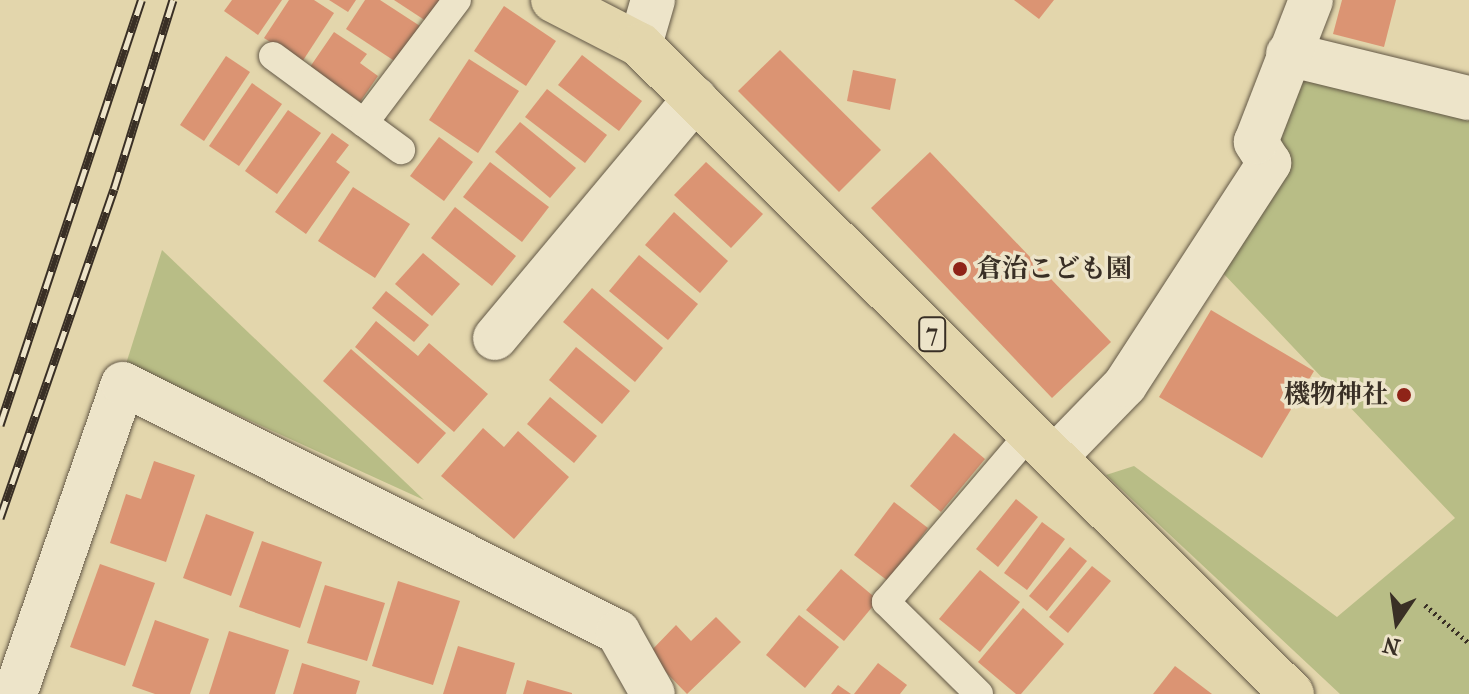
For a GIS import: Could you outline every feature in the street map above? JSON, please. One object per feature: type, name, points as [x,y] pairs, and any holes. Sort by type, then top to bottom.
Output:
[{"type":"main road","name":"7","points":[[553,0],[640,45],[1292,694]]},
{"type":"street","points":[[640,45],[653,0]]},
{"type":"street","points":[[1044,444],[1125,385],[1269,163],[1256,142],[1311,0]]},
{"type":"street","points":[[1288,54],[1469,98]]},
{"type":"street","points":[[495,338],[695,99]]},
{"type":"street","points":[[14,690],[123,384],[618,632],[653,694]]},
{"type":"lane","points":[[364,123],[457,0]]},
{"type":"lane","points":[[273,56],[401,150]]},
{"type":"lane","points":[[979,694],[886,602],[1044,444]]},
{"type":"path","points":[[1425,605],[1469,643]]},
{"type":"green space","name":"機物神社","points":[[1302,76],[1469,114],[1469,694],[1340,694],[1106,475],[1134,466],[1337,617],[1455,518],[1221,271],[1274,130]]},
{"type":"green space","points":[[162,250],[424,500],[126,364]]},
{"type":"building","points":[[232,0],[282,0],[258,35],[224,11]]},
{"type":"building","points":[[289,0],[314,0],[334,13],[302,62],[264,38]]},
{"type":"building","points":[[329,0],[356,0],[348,12]]},
{"type":"building","points":[[365,0],[380,0],[420,26],[396,62],[346,29]]},
{"type":"building","points":[[394,0],[440,0],[426,21]]},
{"type":"building","points":[[1014,0],[1054,0],[1039,19]]},
{"type":"building","points":[[1342,0],[1396,0],[1384,47],[1333,34]]},
{"type":"building","points":[[504,6],[556,41],[526,86],[474,51]]},
{"type":"building","points":[[334,32],[367,54],[360,63],[378,76],[360,102],[310,67]]},
{"type":"building","points":[[780,50],[881,150],[839,192],[738,91]]},
{"type":"building","points":[[582,55],[642,101],[619,131],[558,85]]},
{"type":"building","points":[[226,56],[250,72],[204,141],[180,125]]},
{"type":"building","points":[[469,59],[519,91],[478,153],[429,120]]},
{"type":"building","points":[[853,70],[896,79],[890,110],[847,101]]},
{"type":"building","points":[[252,83],[282,104],[239,166],[209,146]]},
{"type":"building","points":[[547,89],[607,135],[585,163],[525,117]]},
{"type":"building","points":[[288,110],[321,133],[277,194],[245,171]]},
{"type":"building","points":[[520,122],[576,168],[550,198],[495,152]]},
{"type":"building","points":[[332,133],[349,145],[336,162],[350,172],[306,234],[275,212]]},
{"type":"building","points":[[439,137],[473,162],[444,201],[410,176]]},
{"type":"building","points":[[930,152],[1111,342],[1052,398],[871,208]]},
{"type":"building","points":[[490,162],[549,207],[522,242],[463,197]]},
{"type":"building","points":[[706,162],[763,214],[731,248],[674,195]]},
{"type":"building","points":[[353,187],[410,224],[375,278],[318,241]]},
{"type":"building","points":[[455,207],[516,256],[492,286],[431,238]]},
{"type":"building","points":[[674,212],[728,261],[700,293],[645,245]]},
{"type":"building","points":[[423,253],[460,284],[432,316],[395,284]]},
{"type":"building","points":[[639,255],[698,304],[668,340],[609,291]]},
{"type":"building","points":[[592,288],[663,348],[635,382],[563,322]]},
{"type":"building","points":[[386,291],[429,325],[414,342],[372,308]]},
{"type":"building","points":[[1211,310],[1314,371],[1262,458],[1159,397]]},
{"type":"building","points":[[376,321],[418,356],[429,343],[488,394],[454,432],[355,347]]},
{"type":"building","points":[[576,347],[630,391],[602,424],[549,380]]},
{"type":"building","points":[[351,349],[446,433],[418,464],[323,381]]},
{"type":"building","points":[[550,397],[597,436],[574,463],[527,424]]},
{"type":"building","points":[[483,428],[504,447],[518,431],[569,477],[514,539],[441,476]]},
{"type":"building","points":[[954,433],[985,459],[941,512],[910,486]]},
{"type":"building","points":[[154,461],[195,475],[166,562],[110,543],[126,494],[141,499]]},
{"type":"building","points":[[1016,499],[1038,517],[998,567],[976,549]]},
{"type":"building","points":[[894,502],[928,528],[888,581],[854,555]]},
{"type":"building","points":[[206,514],[254,532],[231,596],[183,578]]},
{"type":"building","points":[[1042,522],[1065,539],[1027,590],[1004,573]]},
{"type":"building","points":[[262,541],[322,562],[300,628],[239,607]]},
{"type":"building","points":[[1070,547],[1087,561],[1047,611],[1029,596]]},
{"type":"building","points":[[100,564],[155,583],[125,666],[70,647]]},
{"type":"building","points":[[1092,566],[1111,581],[1068,633],[1049,617]]},
{"type":"building","points":[[841,569],[878,600],[844,641],[806,610]]},
{"type":"building","points":[[980,570],[1020,602],[980,652],[939,619]]},
{"type":"building","points":[[398,581],[460,601],[433,685],[372,666]]},
{"type":"building","points":[[325,585],[385,603],[367,661],[307,643]]},
{"type":"building","points":[[1023,608],[1064,644],[1021,694],[1016,694],[978,662]]},
{"type":"building","points":[[799,615],[839,647],[805,688],[766,655]]},
{"type":"building","points":[[716,617],[741,642],[687,694],[648,654],[676,625],[691,641]]},
{"type":"building","points":[[155,620],[209,639],[190,694],[155,694],[132,686]]},
{"type":"building","points":[[229,631],[289,650],[275,694],[209,694]]},
{"type":"building","points":[[458,646],[515,663],[506,694],[443,694]]},
{"type":"building","points":[[302,663],[360,681],[356,694],[293,694]]},
{"type":"building","points":[[878,663],[907,685],[900,694],[854,694]]},
{"type":"building","points":[[1175,666],[1212,694],[1153,694]]},
{"type":"building","points":[[527,680],[572,693],[572,694],[523,694]]},
{"type":"building","points":[[838,685],[851,694],[831,694]]},
{"type":"railway","points":[[0,425],[141,0]]},
{"type":"railway","points":[[0,518],[114,189],[173,0]]},
{"type":"place","name":"倉治こども園","points":[[960,269]]},
{"type":"place","name":"機物神社","points":[[1404,395]]}]
